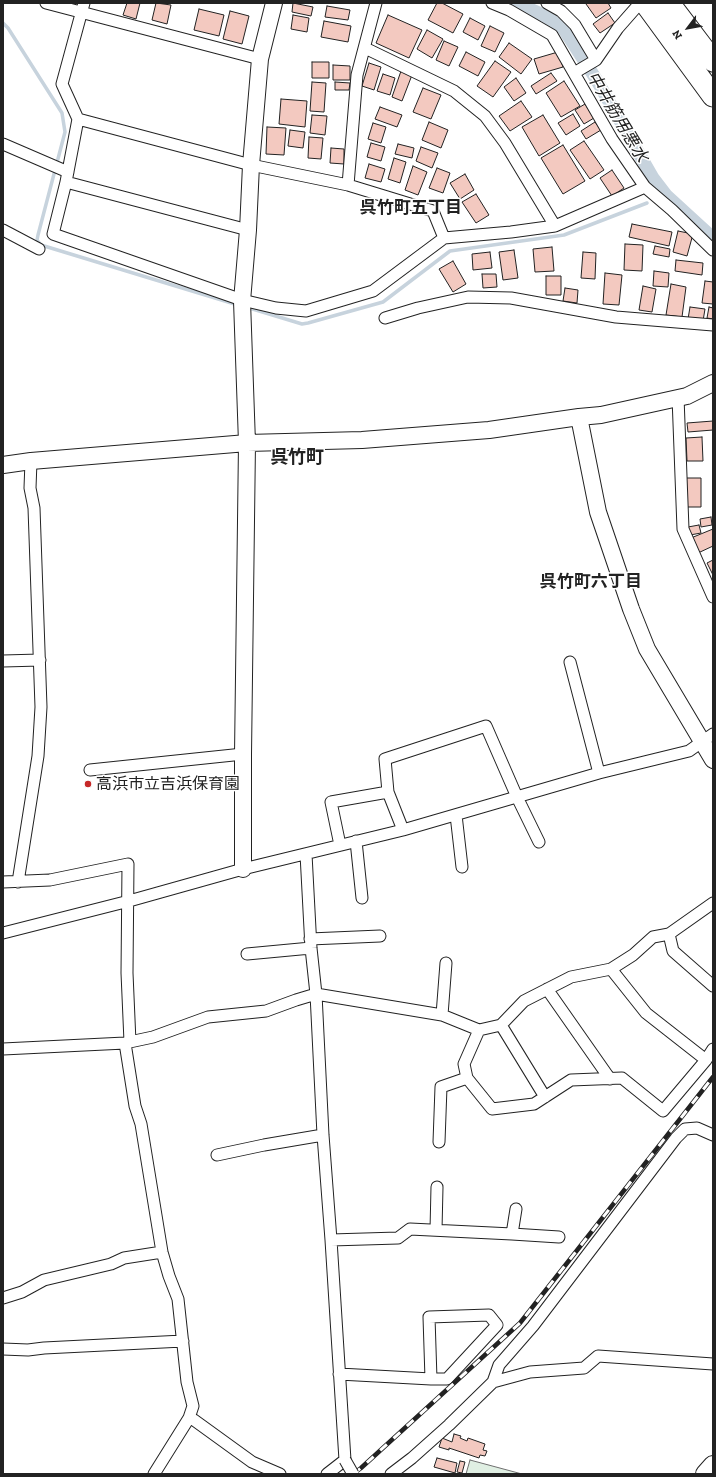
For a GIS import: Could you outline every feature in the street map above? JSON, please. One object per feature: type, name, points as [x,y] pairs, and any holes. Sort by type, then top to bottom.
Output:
[{"type":"highway","points":[[645,3],[713,96]]},
{"type":"highway","points":[[669,3],[713,61]]},
{"type":"main road","points":[[705,1474],[713,1464]]},
{"type":"street","points":[[46,3],[83,8],[260,59]]},
{"type":"street","points":[[243,869],[247,443],[242,306],[251,165],[260,59],[274,3]]},
{"type":"street","points":[[348,185],[357,75],[376,3]]},
{"type":"street","points":[[492,3],[509,10],[552,35],[612,139],[645,187],[672,210],[713,250]]},
{"type":"street","points":[[547,3],[561,11],[575,25],[596,60]]},
{"type":"street","points":[[574,74],[596,60],[618,28],[640,3]]},
{"type":"street","points":[[83,8],[62,84],[78,119],[53,234],[242,306],[306,312],[373,291],[444,238],[511,232],[555,226],[645,187]]},
{"type":"street","points":[[365,48],[454,91],[485,116],[505,143],[555,226]]},
{"type":"street","points":[[78,119],[251,165],[348,185],[433,211],[444,238]]},
{"type":"street","points":[[3,144],[48,163],[66,175],[248,230]]},
{"type":"street","points":[[3,230],[39,249]]},
{"type":"street","points":[[385,318],[418,308],[468,297],[511,298],[616,317],[713,325]]},
{"type":"street","points":[[3,465],[31,461],[247,443],[362,440],[489,430],[601,415],[686,396],[713,382]]},
{"type":"street","points":[[678,397],[683,529],[713,597]]},
{"type":"street","points":[[579,417],[598,512],[631,609],[647,649],[707,737],[713,760]]},
{"type":"street","points":[[18,882],[38,756],[41,707],[34,508],[30,488],[31,461]]},
{"type":"street","points":[[3,661],[40,660]]},
{"type":"street","points":[[570,662],[599,774]]},
{"type":"street","points":[[403,830],[388,792],[384,759],[486,726],[516,797],[539,842]]},
{"type":"street","points":[[3,933],[129,901],[243,869],[403,830],[599,774],[689,751],[707,737]]},
{"type":"street","points":[[90,770],[243,754]]},
{"type":"street","points":[[340,845],[331,802],[388,792]]},
{"type":"street","points":[[456,815],[462,867]]},
{"type":"street","points":[[356,841],[362,898]]},
{"type":"street","points":[[306,854],[310,944],[316,994],[323,1135],[345,1460],[353,1474]]},
{"type":"street","points":[[3,882],[50,880],[128,864],[129,901],[127,1042],[135,1106],[141,1124],[162,1252],[178,1299],[187,1382],[193,1406],[189,1418],[154,1474]]},
{"type":"street","points":[[3,1049],[127,1042],[153,1037],[208,1017],[266,1010],[316,994],[442,1015],[479,1030],[501,1025],[524,1001],[571,977],[611,969],[633,955],[653,937],[669,934],[713,903]]},
{"type":"street","points":[[669,934],[673,951],[713,986]]},
{"type":"street","points":[[247,954],[310,944],[380,936]]},
{"type":"street","points":[[442,1015],[446,963]]},
{"type":"street","points":[[611,969],[646,1013],[706,1060]]},
{"type":"street","points":[[547,989],[610,1079]]},
{"type":"street","points":[[501,1025],[545,1097]]},
{"type":"street","points":[[479,1030],[464,1064],[467,1078],[492,1109],[534,1104],[571,1080],[622,1078],[663,1111],[706,1060],[713,1049]]},
{"type":"street","points":[[440,1142],[441,1087],[467,1078]]},
{"type":"street","points":[[391,1474],[412,1458],[449,1425],[493,1382],[499,1365],[533,1326],[676,1138],[685,1129],[696,1128],[713,1135]]},
{"type":"street","points":[[217,1155],[323,1135]]},
{"type":"street","points":[[436,1230],[438,1187]]},
{"type":"street","points":[[512,1234],[516,1209]]},
{"type":"street","points":[[331,1240],[398,1238],[410,1229],[559,1237]]},
{"type":"street","points":[[3,1298],[22,1292],[44,1280],[112,1264],[124,1258],[162,1252]]},
{"type":"street","points":[[339,1374],[431,1379],[447,1379],[496,1325],[489,1315],[429,1317],[431,1379]]},
{"type":"street","points":[[3,1348],[28,1350],[183,1341]]},
{"type":"street","points":[[493,1382],[530,1372],[584,1368],[598,1356],[713,1364]]},
{"type":"street","points":[[189,1418],[194,1420],[252,1462],[280,1474]]},
{"type":"street","points":[[327,1474],[345,1460]]},
{"type":"green space","points":[[470,1460],[522,1474],[466,1474]]},
{"type":"building","points":[[127,3],[140,3],[136,19],[123,15]]},
{"type":"building","points":[[156,3],[171,5],[167,24],[152,20]]},
{"type":"building","points":[[293,3],[313,7],[311,16],[292,12]]},
{"type":"building","points":[[437,3],[442,3],[463,14],[453,33],[428,20]]},
{"type":"building","points":[[608,3],[611,8],[596,18],[586,4]]},
{"type":"building","points":[[327,6],[350,10],[348,20],[325,17]]},
{"type":"building","points":[[199,9],[224,15],[219,36],[194,30]]},
{"type":"building","points":[[230,11],[249,16],[242,44],[223,39]]},
{"type":"building","points":[[608,13],[615,23],[600,33],[593,24]]},
{"type":"building","points":[[293,15],[309,18],[307,32],[291,29]]},
{"type":"building","points":[[388,15],[422,30],[409,58],[376,43]]},
{"type":"building","points":[[470,18],[485,26],[478,40],[463,32]]},
{"type":"building","points":[[324,21],[351,26],[348,42],[321,37]]},
{"type":"building","points":[[490,26],[504,33],[495,52],[481,46]]},
{"type":"building","points":[[427,30],[443,39],[432,58],[417,49]]},
{"type":"building","points":[[444,41],[458,47],[449,66],[436,60]]},
{"type":"building","points":[[509,43],[532,59],[521,74],[499,57]]},
{"type":"building","points":[[466,52],[485,62],[478,76],[459,66]]},
{"type":"building","points":[[558,52],[563,67],[539,74],[534,59]]},
{"type":"building","points":[[495,61],[511,72],[493,97],[477,86]]},
{"type":"building","points":[[312,62],[329,62],[329,78],[312,78]]},
{"type":"building","points":[[369,63],[381,67],[374,90],[362,86]]},
{"type":"building","points":[[333,65],[350,66],[350,80],[333,80]]},
{"type":"building","points":[[401,71],[412,75],[402,101],[392,97]]},
{"type":"building","points":[[551,73],[557,81],[536,94],[531,86]]},
{"type":"building","points":[[383,74],[395,78],[390,95],[377,91]]},
{"type":"building","points":[[516,78],[526,93],[514,101],[504,87]]},
{"type":"building","points":[[564,81],[580,106],[561,117],[546,93]]},
{"type":"building","points":[[312,82],[326,83],[324,112],[310,111]]},
{"type":"building","points":[[335,82],[350,83],[349,90],[335,90]]},
{"type":"building","points":[[423,88],[441,95],[431,119],[413,112]]},
{"type":"building","points":[[281,99],[307,101],[305,127],[279,124]]},
{"type":"building","points":[[521,101],[532,117],[510,131],[499,116]]},
{"type":"building","points":[[585,104],[594,118],[584,124],[575,110]]},
{"type":"building","points":[[380,107],[402,115],[397,127],[375,119]]},
{"type":"building","points":[[573,114],[580,126],[566,135],[558,123]]},
{"type":"building","points":[[312,115],[327,116],[325,135],[310,133]]},
{"type":"building","points":[[543,115],[560,143],[539,156],[522,127]]},
{"type":"building","points":[[429,122],[448,130],[441,148],[422,140]]},
{"type":"building","points":[[595,122],[601,130],[586,139],[581,131]]},
{"type":"building","points":[[373,123],[386,127],[381,143],[368,139]]},
{"type":"building","points":[[267,127],[286,128],[284,155],[266,154]]},
{"type":"building","points":[[290,130],[305,132],[303,148],[288,146]]},
{"type":"building","points":[[309,137],[323,138],[321,159],[308,158]]},
{"type":"building","points":[[584,141],[604,170],[590,179],[570,150]]},
{"type":"building","points":[[371,143],[385,147],[381,161],[367,157]]},
{"type":"building","points":[[398,144],[414,148],[412,158],[395,154]]},
{"type":"building","points":[[563,145],[585,181],[563,194],[541,158]]},
{"type":"building","points":[[421,147],[438,153],[432,168],[416,161]]},
{"type":"building","points":[[331,148],[344,149],[344,164],[330,163]]},
{"type":"building","points":[[394,158],[406,162],[400,183],[388,179]]},
{"type":"building","points":[[369,164],[385,169],[381,182],[365,178]]},
{"type":"building","points":[[413,166],[427,172],[418,195],[405,190]]},
{"type":"building","points":[[437,168],[450,173],[443,193],[429,188]]},
{"type":"building","points":[[612,170],[624,188],[612,196],[600,178]]},
{"type":"building","points":[[465,174],[474,190],[460,199],[450,183]]},
{"type":"building","points":[[476,194],[489,215],[476,223],[462,202]]},
{"type":"building","points":[[632,224],[672,232],[669,246],[629,237]]},
{"type":"building","points":[[678,231],[693,234],[687,256],[673,252]]},
{"type":"building","points":[[625,244],[643,245],[642,271],[624,270]]},
{"type":"building","points":[[655,246],[670,249],[669,257],[653,254]]},
{"type":"building","points":[[552,247],[554,271],[535,272],[533,249]]},
{"type":"building","points":[[514,250],[518,278],[503,280],[499,252]]},
{"type":"building","points":[[490,252],[492,268],[473,270],[472,254]]},
{"type":"building","points":[[583,252],[596,253],[595,279],[581,278]]},
{"type":"building","points":[[676,260],[703,263],[702,275],[675,271]]},
{"type":"building","points":[[453,261],[466,284],[453,292],[439,269]]},
{"type":"building","points":[[654,271],[669,273],[668,287],[653,286]]},
{"type":"building","points":[[605,273],[622,275],[619,305],[603,304]]},
{"type":"building","points":[[482,274],[496,274],[497,287],[483,288]]},
{"type":"building","points":[[546,276],[561,276],[561,295],[546,295]]},
{"type":"building","points":[[705,281],[713,282],[713,304],[702,303]]},
{"type":"building","points":[[671,284],[686,287],[682,317],[666,315]]},
{"type":"building","points":[[643,286],[656,289],[652,312],[639,310]]},
{"type":"building","points":[[565,288],[578,290],[577,303],[563,301]]},
{"type":"building","points":[[690,307],[705,309],[703,321],[688,319]]},
{"type":"building","points":[[709,307],[713,308],[713,319],[707,318]]},
{"type":"building","points":[[713,421],[713,430],[688,432],[687,423]]},
{"type":"building","points":[[702,437],[703,461],[687,461],[686,438]]},
{"type":"building","points":[[685,478],[701,478],[701,507],[684,507]]},
{"type":"building","points":[[711,517],[712,525],[701,527],[700,519]]},
{"type":"building","points":[[699,525],[701,533],[690,535],[688,527]]},
{"type":"building","points":[[713,529],[713,546],[698,553],[691,538]]},
{"type":"building","points":[[713,560],[713,575],[707,563]]},
{"type":"building","points":[[454,1434],[461,1436],[460,1438],[467,1441],[468,1438],[485,1444],[483,1450],[487,1451],[485,1456],[480,1455],[479,1458],[449,1448],[449,1450],[439,1447],[442,1438],[452,1442]]},
{"type":"building","points":[[437,1458],[457,1463],[455,1473],[434,1467]]},
{"type":"building","points":[[460,1461],[465,1462],[462,1473],[457,1472]]},
{"type":"waterway","name":"中井筋用悪水","points":[[517,3],[545,16],[563,28],[596,79],[653,178],[666,195],[713,238]]},
{"type":"waterway","points":[[3,23],[8,28],[62,113],[65,132],[38,235],[37,240],[41,245],[238,305]]},
{"type":"waterway","points":[[246,307],[302,324],[308,323],[383,302],[450,251],[564,235],[647,203]]},
{"type":"railway","points":[[353,1474],[520,1323],[713,1077]]},
{"type":"place","name":"高浜市立吉浜保育園","points":[[88,784]]},
{"type":"district","name":"呉竹町五丁目","points":[[411,208]]},
{"type":"district","name":"呉竹町","points":[[297,458]]},
{"type":"district","name":"呉竹町六丁目","points":[[591,582]]}]
